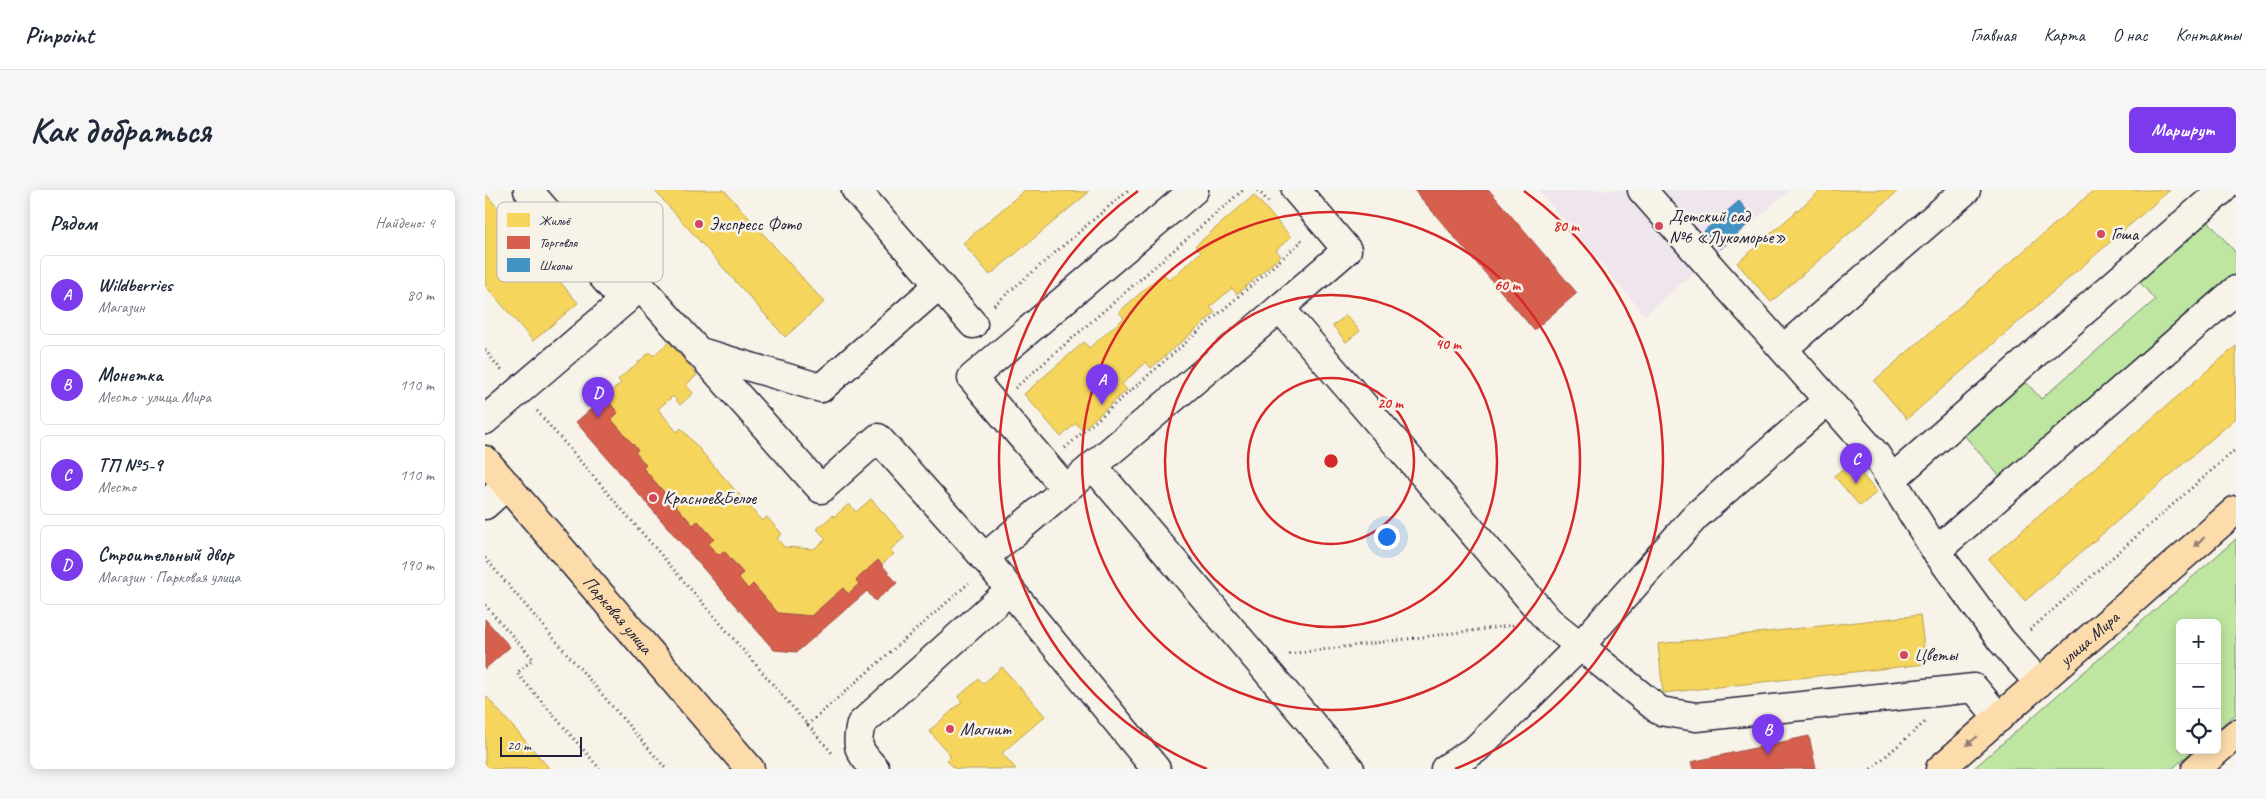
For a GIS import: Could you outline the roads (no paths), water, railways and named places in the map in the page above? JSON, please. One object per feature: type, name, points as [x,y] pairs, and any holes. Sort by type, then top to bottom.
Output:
[{"type":"main road","name":"Парковая улица","points":[[485,460],[750,769]]},
{"type":"main road","name":"улица Мира","points":[[1940,769],[2236,510]]},
{"type":"main road","points":[[2195,769],[2236,734]]},
{"type":"lane","points":[[528,190],[538,202]]},
{"type":"lane","points":[[856,190],[973,324]]},
{"type":"lane","points":[[1066,489],[972,378],[1194,190]]},
{"type":"lane","points":[[987,561],[1066,489],[1347,250],[1296,190]]},
{"type":"lane","points":[[1641,190],[1876,455],[1936,551],[2009,649],[2039,683]]},
{"type":"lane","points":[[1783,348],[1966,190]]},
{"type":"lane","points":[[1892,479],[2222,190]]},
{"type":"lane","points":[[608,282],[624,301]]},
{"type":"lane","points":[[697,350],[821,388],[939,285]]},
{"type":"lane","points":[[485,420],[640,286],[821,489],[878,438],[987,561],[1156,769]]},
{"type":"lane","points":[[1936,551],[2236,290]]},
{"type":"lane","points":[[1280,308],[1549,620],[1660,711],[1696,717],[1974,688],[1999,718]]},
{"type":"lane","points":[[1445,769],[1475,749],[1579,646],[1696,516],[1828,400]]},
{"type":"lane","points":[[1093,466],[1351,769]]},
{"type":"lane","points":[[485,505],[507,486]]},
{"type":"lane","points":[[875,769],[860,752],[857,742],[861,724],[1010,590]]},
{"type":"place","name":"Экспресс Фото","points":[[699,224]]},
{"type":"place","name":"Детский сад №6 «Лукоморье»","points":[[1659,226]]},
{"type":"place","name":"Гоша","points":[[2101,234]]},
{"type":"place","name":"Wildberries","points":[[1102,405]]},
{"type":"place","name":"Строительный двор","points":[[598,418]]},
{"type":"place","name":"ТП №5-9","points":[[1856,484]]},
{"type":"place","name":"Красное&Белое","points":[[653,498]]},
{"type":"place","name":"Цветы","points":[[1904,655]]},
{"type":"place","name":"Магнит","points":[[950,729]]},
{"type":"place","name":"Монетка","points":[[1768,755]]}]
